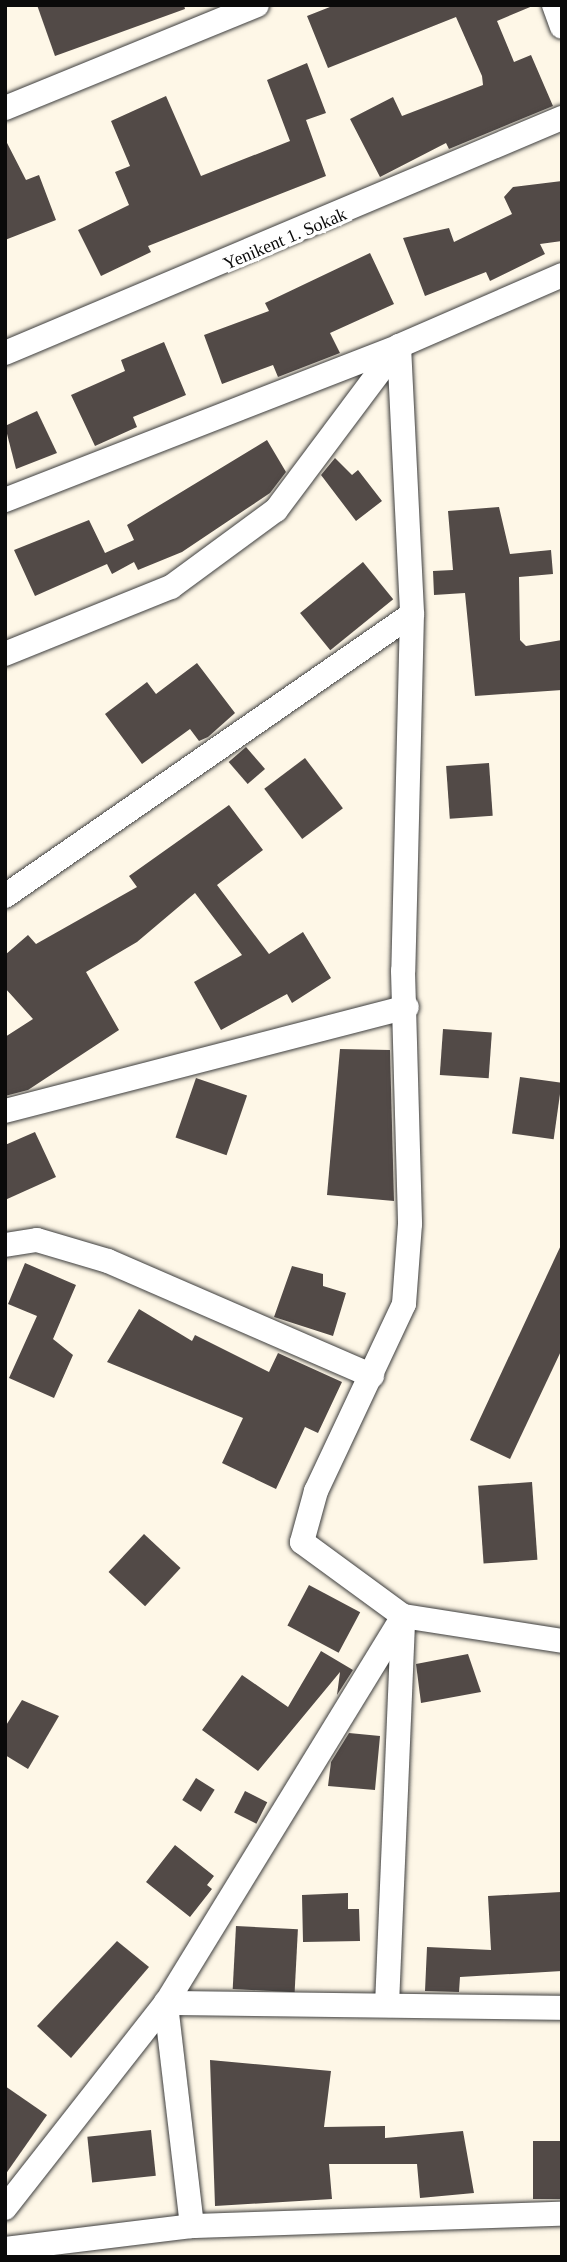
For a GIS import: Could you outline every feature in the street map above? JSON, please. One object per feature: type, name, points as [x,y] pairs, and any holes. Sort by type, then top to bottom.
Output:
[{"type":"street","points":[[5,108],[257,5]]},
{"type":"street","points":[[554,5],[562,26]]},
{"type":"street","name":"Yenikent 1. Sokak","points":[[5,354],[562,118]]},
{"type":"street","points":[[5,500],[398,346],[562,275]]},
{"type":"street","points":[[398,346],[412,614],[407,1007],[410,1224],[404,1304],[316,1490],[302,1542],[403,1616],[562,1641]]},
{"type":"street","points":[[5,654],[171,586],[276,510],[398,346]]},
{"type":"street","points":[[5,896],[412,614]]},
{"type":"street","points":[[5,1111],[407,1007]]},
{"type":"street","points":[[5,1245],[37,1240],[108,1261],[372,1376]]},
{"type":"street","points":[[5,2208],[166,2003],[403,1616]]},
{"type":"street","points":[[387,2005],[403,1616]]},
{"type":"street","points":[[166,2003],[562,2008]]},
{"type":"street","points":[[166,2003],[192,2226]]},
{"type":"street","points":[[5,2249],[192,2226],[562,2214]]},
{"type":"building","points":[[37,5],[184,5],[185,9],[55,56]]},
{"type":"building","points":[[335,5],[535,5],[497,21],[514,62],[531,55],[553,106],[449,149],[446,143],[380,177],[350,119],[393,97],[402,116],[483,85],[482,76],[456,17],[328,68],[307,16]]},
{"type":"building","points":[[307,63],[326,113],[306,120],[326,176],[148,246],[151,252],[101,276],[78,230],[129,205],[115,172],[130,166],[111,121],[166,96],[201,176],[290,141],[267,80]]},
{"type":"building","points":[[5,139],[26,180],[39,175],[56,220],[5,240]]},
{"type":"building","points":[[562,181],[562,241],[540,244],[545,254],[490,281],[486,272],[425,296],[403,238],[449,228],[454,242],[512,214],[504,197],[513,187]]},
{"type":"building","points":[[370,253],[394,304],[330,333],[340,353],[278,377],[273,365],[222,384],[204,335],[269,311],[265,303]]},
{"type":"building","points":[[164,342],[186,395],[133,417],[137,427],[95,446],[71,395],[125,371],[121,360]]},
{"type":"building","points":[[37,411],[57,453],[16,469],[5,426]]},
{"type":"building","points":[[267,440],[286,472],[270,493],[182,552],[138,570],[134,562],[112,574],[107,564],[35,596],[14,550],[89,520],[105,553],[134,540],[127,525]]},
{"type":"building","points":[[335,458],[352,475],[358,470],[382,501],[356,521],[321,475]]},
{"type":"building","points":[[499,507],[510,554],[551,550],[553,574],[519,577],[520,640],[526,646],[562,640],[562,690],[475,696],[465,593],[434,595],[433,571],[453,570],[448,511]]},
{"type":"building","points":[[363,562],[393,599],[330,650],[300,613]]},
{"type":"building","points":[[197,663],[235,713],[208,737],[199,741],[190,729],[142,764],[105,714],[147,682],[156,694]]},
{"type":"building","points":[[246,747],[265,769],[248,784],[229,762]]},
{"type":"building","points":[[305,758],[343,808],[302,839],[264,789]]},
{"type":"building","points":[[489,763],[493,816],[450,819],[446,766]]},
{"type":"building","points":[[229,805],[263,850],[217,885],[269,954],[303,932],[331,978],[292,1003],[287,994],[221,1030],[194,982],[242,955],[195,893],[137,942],[86,972],[119,1030],[28,1090],[5,1096],[5,1037],[33,1019],[5,988],[5,955],[28,935],[36,944],[137,887],[129,876]]},
{"type":"building","points":[[443,1029],[492,1032],[489,1078],[440,1075]]},
{"type":"building","points":[[340,1049],[390,1050],[394,1201],[327,1195]]},
{"type":"building","points":[[520,1077],[562,1083],[554,1139],[512,1133]]},
{"type":"building","points":[[196,1078],[247,1096],[227,1155],[175,1138]]},
{"type":"building","points":[[35,1132],[56,1177],[5,1200],[5,1145]]},
{"type":"building","points":[[562,1243],[562,1349],[510,1459],[470,1440]]},
{"type":"building","points":[[25,1263],[76,1285],[53,1339],[73,1355],[54,1398],[9,1378],[37,1316],[8,1304]]},
{"type":"building","points":[[292,1266],[323,1274],[323,1286],[346,1293],[333,1336],[274,1317]]},
{"type":"building","points":[[139,1309],[192,1341],[195,1335],[269,1372],[278,1353],[342,1382],[318,1433],[305,1427],[276,1489],[222,1463],[243,1418],[107,1362]]},
{"type":"building","points":[[532,1482],[537,1560],[484,1564],[478,1486]]},
{"type":"building","points":[[144,1534],[181,1568],[145,1606],[109,1572]]},
{"type":"building","points":[[309,1585],[360,1612],[339,1653],[287,1626]]},
{"type":"building","points":[[321,1651],[353,1670],[337,1695],[340,1672],[258,1771],[202,1730],[242,1675],[288,1707]]},
{"type":"building","points":[[468,1654],[481,1692],[421,1703],[416,1664]]},
{"type":"building","points":[[22,1700],[59,1716],[28,1769],[5,1755],[5,1727]]},
{"type":"building","points":[[349,1733],[380,1736],[375,1790],[328,1786],[331,1762]]},
{"type":"building","points":[[196,1778],[215,1790],[201,1812],[182,1800]]},
{"type":"building","points":[[245,1791],[267,1802],[256,1824],[234,1812]]},
{"type":"building","points":[[175,1845],[214,1876],[207,1885],[212,1889],[190,1917],[146,1882]]},
{"type":"building","points":[[561,1892],[562,1971],[460,1977],[459,1992],[425,1991],[427,1947],[491,1950],[488,1896]]},
{"type":"building","points":[[348,1893],[348,1909],[359,1909],[360,1941],[303,1942],[302,1895]]},
{"type":"building","points":[[236,1926],[298,1929],[295,1992],[233,1989]]},
{"type":"building","points":[[117,1941],[149,1967],[71,2058],[37,2026]]},
{"type":"building","points":[[210,2060],[331,2071],[324,2127],[385,2126],[385,2138],[463,2131],[474,2193],[420,2198],[417,2164],[329,2164],[332,2199],[215,2206]]},
{"type":"building","points":[[5,2086],[47,2115],[5,2175]]},
{"type":"building","points":[[151,2130],[156,2176],[92,2182],[87,2137]]},
{"type":"building","points":[[533,2141],[562,2141],[562,2199],[533,2199]]}]
